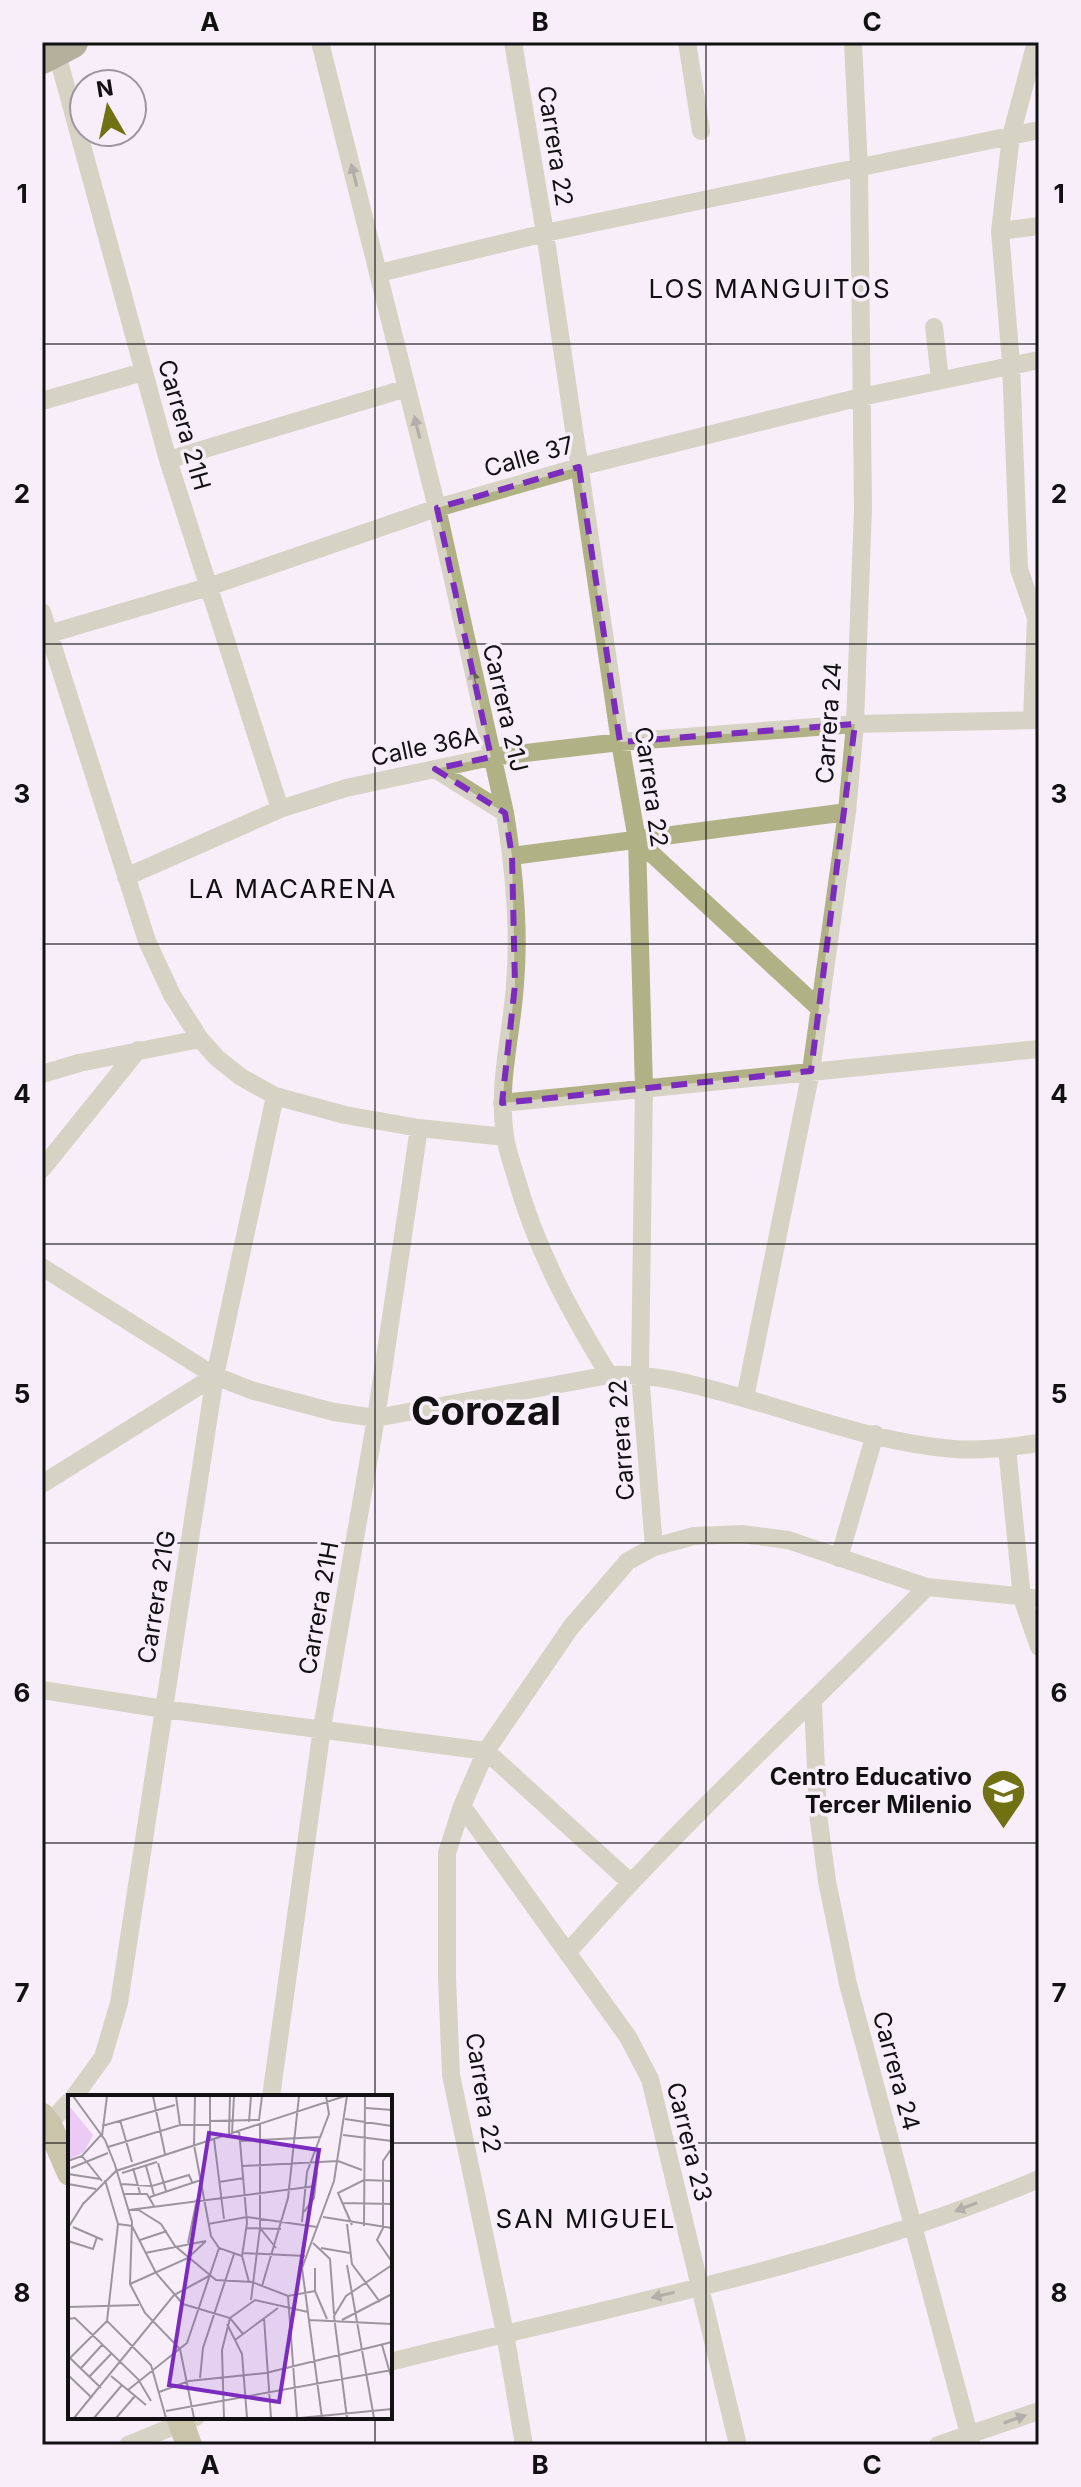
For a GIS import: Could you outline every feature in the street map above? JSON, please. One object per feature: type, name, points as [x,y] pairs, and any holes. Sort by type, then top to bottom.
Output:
[{"type":"street","name":"Carrera 21J","points":[[320,42],[437,508],[505,813],[517,922],[515,985],[502,1103],[505,1137],[528,1219],[547,1265],[575,1321],[609,1375]]},
{"type":"street","name":"Carrera 22","points":[[513,42],[637,840],[644,1088],[640,1374],[654,1547]]},
{"type":"street","points":[[687,42],[701,131]]},
{"type":"street","name":"Carrera 24","points":[[745,1398],[821,1010],[847,812],[855,724],[863,508],[859,168],[853,42]]},
{"type":"street","points":[[1036,42],[1011,136],[1000,231],[1011,363],[1019,569],[1037,616],[1036,720]]},
{"type":"street","name":"Carrera 21H","points":[[56,49],[168,460],[280,809]]},
{"type":"street","points":[[379,273],[545,233],[1039,130]]},
{"type":"street","points":[[1000,231],[1039,226]]},
{"type":"street","points":[[934,327],[940,379]]},
{"type":"street","name":"Calle 37","points":[[46,635],[208,587],[437,508],[579,467],[861,397],[1011,363],[1039,360]]},
{"type":"street","points":[[42,401],[143,372]]},
{"type":"street","points":[[168,460],[407,388]]},
{"type":"street","points":[[42,612],[46,635],[153,954],[172,995],[200,1039],[241,1077],[275,1096],[345,1115],[419,1128],[505,1137]]},
{"type":"street","name":"Calle 36A","points":[[126,877],[280,809],[346,788],[491,757],[620,742],[855,724],[1036,720]]},
{"type":"street","points":[[435,769],[505,813]]},
{"type":"street","points":[[512,856],[847,812]]},
{"type":"street","points":[[637,840],[821,1010]]},
{"type":"street","points":[[42,1074],[138,1050],[200,1039]]},
{"type":"street","points":[[502,1103],[1039,1049]]},
{"type":"street","points":[[42,1169],[138,1050]]},
{"type":"street","name":"Carrera 21G","points":[[75,2095],[103,2057],[119,2003],[215,1376],[275,1096]]},
{"type":"street","name":"Carrera 21H","points":[[271,2095],[322,1728],[376,1418],[419,1128]]},
{"type":"street","points":[[42,1267],[215,1376],[293,1403],[376,1418],[609,1375],[640,1374],[681,1380],[915,1445],[956,1450],[1039,1443]]},
{"type":"street","points":[[42,1484],[215,1376]]},
{"type":"street","points":[[839,1558],[875,1434]]},
{"type":"street","points":[[1007,1448],[1039,1647]]},
{"type":"street","name":"Carrera 22","points":[[524,2445],[505,2333],[451,2075],[447,1853],[462,1806],[486,1751],[571,1627],[601,1590],[628,1561],[654,1547],[694,1536],[742,1534],[788,1540],[927,1587],[1030,1598]]},
{"type":"street","points":[[568,1952],[630,1882],[927,1587]]},
{"type":"street","points":[[42,1690],[486,1751],[630,1882]]},
{"type":"street","name":"Carrera 24","points":[[813,1703],[818,1814],[827,1881],[848,1984],[970,2440]]},
{"type":"street","name":"Carrera 23","points":[[462,1806],[628,2037],[650,2079],[738,2445]]},
{"type":"street","name":"Carrera 21G","points":[[44,2124],[68,2103]]},
{"type":"street","points":[[44,2124],[68,2169]]},
{"type":"street","points":[[392,2361],[699,2287],[912,2227],[1039,2179]]},
{"type":"street","points":[[938,2445],[970,2440],[1039,2411]]},
{"type":"street","points":[[128,2445],[186,2425]]},
{"type":"highlighted area","points":[[579,467],[620,742],[855,724],[811,1071],[502,1103],[515,985],[512,856],[505,813],[435,769],[491,757],[437,508]]},
{"type":"place","name":"Centro Educativo Tercer Milenio","points":[[1003,1830]]},
{"type":"district","name":"LOS MANGUITOS","points":[[770,289]]},
{"type":"district","name":"LA MACARENA","points":[[293,889]]},
{"type":"district","name":"Corozal","points":[[486,1411]]},
{"type":"district","name":"SAN MIGUEL","points":[[586,2219]]}]
